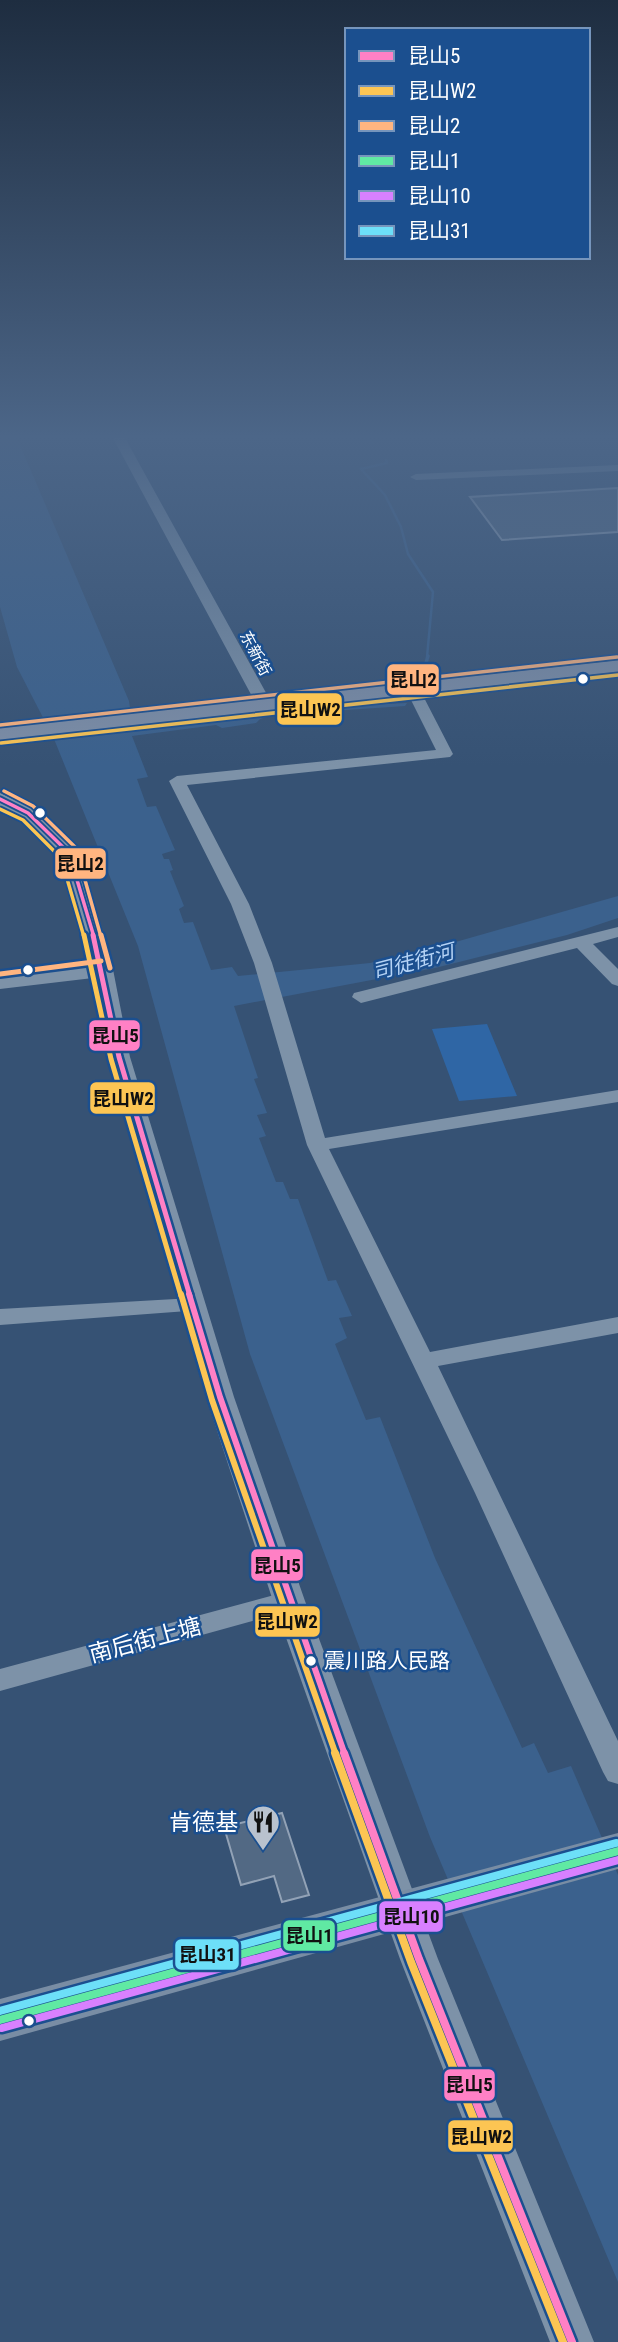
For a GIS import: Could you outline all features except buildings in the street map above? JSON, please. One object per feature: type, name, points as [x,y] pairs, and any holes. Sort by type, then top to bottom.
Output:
[{"type":"main road","points":[[0,734],[406,681],[618,659]]},
{"type":"main road","points":[[0,726],[166,713],[618,666]]},
{"type":"main road","points":[[0,2020],[618,1851]]},
{"type":"street","name":"东新街","points":[[179,547],[262,700]]},
{"type":"street","points":[[412,688],[445,754],[177,781],[240,904],[263,964],[317,1145],[488,1493],[618,1772]]},
{"type":"street","points":[[0,799],[28,813],[69,853],[102,970],[119,1057],[220,1396],[289,1601],[401,1909],[572,2342]]},
{"type":"street","points":[[361,997],[618,932]]},
{"type":"street","points":[[581,941],[618,980]]},
{"type":"street","points":[[0,983],[102,970]]},
{"type":"street","points":[[317,1145],[618,1096]]},
{"type":"street","points":[[0,1317],[193,1306]]},
{"type":"street","points":[[423,1361],[618,1325]]},
{"type":"street","name":"南后街上塘","points":[[0,1680],[289,1601]]},
{"type":"shaded area","points":[[487,1024],[517,1096],[459,1101],[432,1029]]},
{"type":"water","name":"司徒街河","points":[[0,547],[64,547],[129,701],[133,729],[281,709],[407,703],[405,706],[273,715],[256,723],[222,728],[216,725],[132,736],[148,777],[137,779],[147,807],[156,806],[175,850],[162,854],[164,859],[169,859],[173,870],[170,871],[184,906],[179,909],[184,923],[193,922],[211,970],[232,967],[238,976],[370,963],[618,896],[618,918],[567,935],[435,968],[234,1006],[258,1078],[254,1079],[267,1113],[257,1115],[266,1136],[259,1138],[276,1182],[283,1182],[290,1199],[298,1199],[328,1281],[336,1280],[352,1316],[339,1318],[347,1338],[335,1344],[366,1420],[380,1417],[435,1558],[522,1748],[534,1743],[548,1773],[571,1766],[618,1875],[618,2282],[430,1837],[250,1354],[138,946],[54,739],[17,667],[0,607]]},
{"type":"waterway","points":[[406,547],[433,592],[427,657]]},
{"type":"waterway","points":[[424,670],[428,656]]},
{"type":"transit line","name":"昆山2","points":[[0,725],[617,657]]},
{"type":"transit line","name":"昆山W2","points":[[1,743],[618,675]]},
{"type":"transit line","name":"昆山2","points":[[4,791],[33,806],[76,848],[110,968]]},
{"type":"transit line","name":"昆山5","points":[[0,799],[28,813],[69,853],[100,959],[119,1057],[220,1397],[289,1601],[419,1959],[572,2342]]},
{"type":"transit line","name":"昆山W2","points":[[0,809],[23,820],[61,858],[91,961],[111,1059],[212,1400],[281,1604],[411,1962],[563,2342]]},
{"type":"transit line","name":"昆山2","points":[[0,974],[101,961]]},
{"type":"transit line","name":"昆山31","points":[[0,2011],[616,1843]]},
{"type":"transit line","name":"昆山1","points":[[0,2020],[618,1851]]},
{"type":"transit line","name":"昆山10","points":[[2,2028],[618,1860]]},
{"type":"place","name":"震川路人民路","points":[[311,1661]]},
{"type":"place","name":"肯德基","points":[[263,1852]]}]
